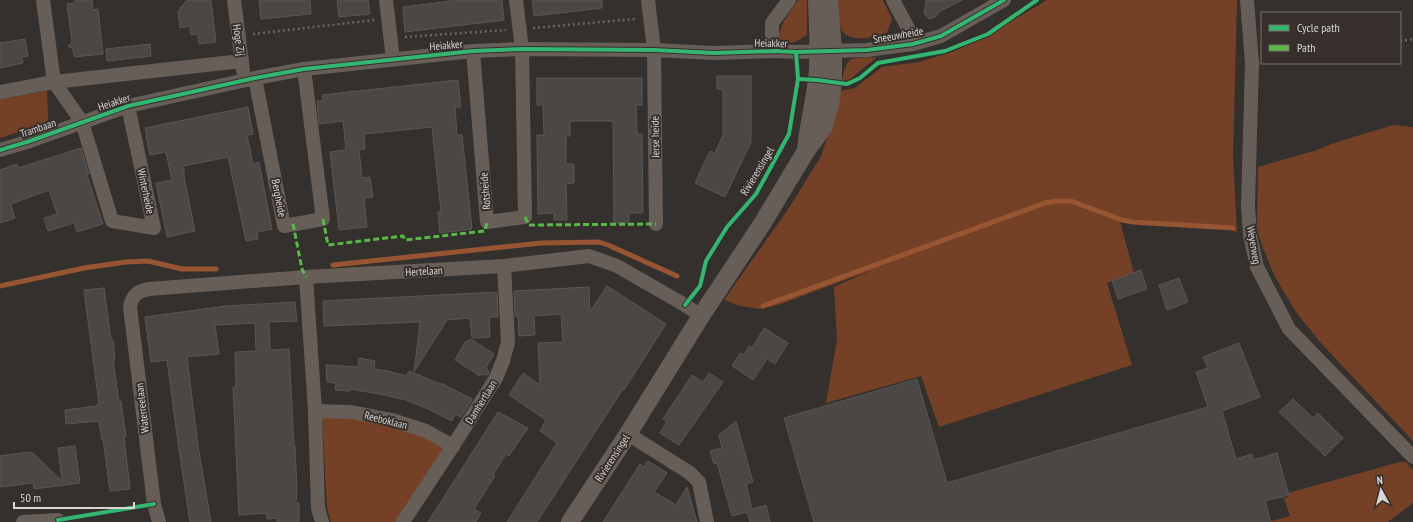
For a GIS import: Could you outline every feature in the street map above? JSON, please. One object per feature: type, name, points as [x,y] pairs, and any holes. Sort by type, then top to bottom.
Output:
[{"type":"street","points":[[43,0],[54,82],[82,122]]},
{"type":"street","name":"Hoge Zij","points":[[234,0],[242,61],[250,79]]},
{"type":"street","points":[[386,0],[393,59]]},
{"type":"street","points":[[516,0],[522,49]]},
{"type":"street","name":"Ierse heide","points":[[648,0],[654,50],[656,224]]},
{"type":"street","points":[[775,51],[772,38],[772,23],[789,0]]},
{"type":"street","name":"Rivierensingel","points":[[570,522],[628,434],[701,316],[762,224],[806,151],[823,128],[830,105],[833,83],[817,0]]},
{"type":"street","name":"Rivierensingel","points":[[826,51],[829,0]]},
{"type":"street","points":[[892,0],[909,30],[913,44]]},
{"type":"street","name":"Sneeuwheide","points":[[826,51],[867,50],[913,44],[941,36],[1004,0]]},
{"type":"street","name":"Weyerweg","points":[[1248,0],[1252,63],[1248,205],[1250,235],[1257,267],[1289,329],[1413,457]]},
{"type":"street","name":"Heiakker","points":[[82,122],[128,106],[250,79],[304,69],[473,51],[522,49],[654,50],[714,53],[826,51]]},
{"type":"street","name":"Rotsheide","points":[[473,51],[487,222],[525,217],[522,49]]},
{"type":"street","points":[[0,92],[54,82],[242,61]]},
{"type":"street","name":"Bergheide","points":[[250,79],[284,226],[323,219],[304,69]]},
{"type":"street","name":"Winterheide","points":[[82,122],[112,221],[154,228],[128,106]]},
{"type":"street","name":"Trambaan","points":[[0,150],[82,122]]},
{"type":"street","name":"Hertelaan","points":[[134,295],[149,289],[306,277],[504,266],[589,256],[617,266],[685,305],[701,316]]},
{"type":"street","name":"Damhertlaan","points":[[403,522],[496,378],[503,361],[508,342],[504,266]]},
{"type":"street","points":[[306,277],[315,411],[318,508],[322,522]]},
{"type":"street","name":"Waterreelaan","points":[[134,295],[130,307],[154,504],[159,522]]},
{"type":"street","name":"Reeboklaan","points":[[315,411],[351,412],[392,420],[426,431],[453,446]]},
{"type":"street","points":[[628,434],[690,473],[699,482],[707,522]]},
{"type":"street","points":[[23,522],[58,520]]},
{"type":"path","points":[[238,35],[388,19]]},
{"type":"path","points":[[1401,41],[1413,39]]},
{"type":"shaded area","points":[[798,0],[807,0],[807,35],[800,40],[791,43],[780,40],[778,36],[784,21]]},
{"type":"shaded area","points":[[838,0],[883,0],[892,19],[887,32],[876,36],[862,38],[855,38],[844,33],[840,25]]},
{"type":"shaded area","points":[[1047,0],[1237,0],[1233,157],[1237,233],[1230,229],[1223,228],[1119,218],[1134,273],[1107,283],[1132,365],[939,427],[921,376],[826,403],[837,340],[834,287],[872,270],[778,305],[760,309],[740,306],[724,300],[791,205],[821,156],[835,115],[841,91],[855,88],[882,67],[919,62],[955,51]]},
{"type":"shaded area","points":[[877,57],[849,80],[842,81],[846,66],[852,59]]},
{"type":"shaded area","points":[[47,91],[48,120],[41,125],[0,138],[0,99]]},
{"type":"shaded area","points":[[1393,125],[1413,127],[1413,441],[1320,342],[1296,312],[1275,277],[1257,230],[1258,167],[1317,150],[1334,143]]},
{"type":"shaded area","points":[[322,413],[340,413],[419,435],[444,448],[396,522],[331,522],[327,508]]},
{"type":"shaded area","points":[[1400,462],[1406,462],[1413,470],[1413,503],[1388,522],[1268,522],[1290,516],[1284,498],[1289,497],[1288,493]]},
{"type":"building","points":[[75,0],[92,0],[93,10],[98,9],[103,54],[74,57],[73,49],[68,46],[72,42],[67,4],[75,3]]},
{"type":"building","points":[[187,0],[211,0],[216,42],[199,44],[198,34],[191,35],[190,26],[180,28],[178,11]]},
{"type":"building","points":[[259,0],[310,0],[311,14],[261,19]]},
{"type":"building","points":[[337,0],[368,0],[370,14],[339,17]]},
{"type":"building","points":[[451,0],[502,0],[504,20],[405,32],[403,7]]},
{"type":"building","points":[[532,0],[602,0],[602,8],[534,16]]},
{"type":"building","points":[[926,0],[962,0],[939,12],[935,17],[930,19],[924,13]]},
{"type":"building","points":[[25,39],[28,56],[22,57],[23,63],[0,68],[0,43]]},
{"type":"building","points":[[150,44],[151,56],[107,61],[106,49]]},
{"type":"building","points":[[717,76],[751,76],[751,142],[725,197],[695,183],[710,151],[715,153],[723,135],[723,90],[717,89]]},
{"type":"building","points":[[537,78],[642,78],[642,105],[636,105],[637,134],[642,134],[643,213],[629,213],[629,223],[614,223],[613,121],[570,121],[570,136],[566,136],[566,164],[574,164],[574,183],[566,184],[567,220],[554,220],[554,213],[538,214],[537,135],[544,135],[543,105],[537,105]]},
{"type":"building","points":[[458,80],[461,107],[455,107],[457,135],[462,135],[472,229],[440,233],[438,212],[441,212],[432,127],[364,134],[365,149],[359,150],[362,178],[370,177],[373,197],[364,198],[367,227],[339,230],[330,152],[346,150],[343,121],[319,124],[317,101],[323,101],[322,95]]},
{"type":"building","points":[[248,107],[253,134],[247,135],[253,164],[259,162],[272,229],[257,232],[258,239],[246,241],[228,157],[184,166],[184,177],[195,231],[167,237],[156,183],[172,180],[166,152],[150,155],[145,128]]},
{"type":"building","points":[[81,148],[89,174],[87,175],[103,224],[77,232],[74,223],[48,231],[44,218],[57,214],[49,190],[11,204],[15,218],[0,223],[0,170],[17,164],[18,168]]},
{"type":"building","points":[[1141,270],[1147,289],[1118,299],[1112,281]]},
{"type":"building","points":[[1179,278],[1188,302],[1167,310],[1159,285]]},
{"type":"building","points":[[607,286],[666,324],[537,522],[507,522],[557,443],[540,431],[546,420],[509,395],[523,373],[540,385],[538,343],[563,342],[561,314],[534,316],[535,335],[519,336],[518,316],[515,316],[514,291],[589,287],[590,312]]},
{"type":"building","points":[[104,288],[111,340],[113,340],[115,360],[113,360],[119,402],[121,401],[126,437],[124,437],[130,489],[110,491],[99,421],[66,424],[65,410],[97,406],[99,404],[84,290]]},
{"type":"building","points":[[497,292],[498,317],[489,317],[490,337],[472,338],[470,318],[447,320],[414,372],[420,322],[324,326],[323,301]]},
{"type":"building","points":[[295,302],[297,321],[269,322],[270,350],[289,349],[295,446],[297,491],[296,503],[299,503],[299,522],[277,522],[277,518],[267,519],[267,513],[239,515],[233,387],[236,387],[235,352],[256,351],[255,323],[215,325],[219,354],[187,357],[198,446],[211,522],[190,522],[167,360],[151,362],[145,317],[226,306]]},
{"type":"building","points":[[764,328],[788,343],[775,364],[767,359],[753,380],[732,366],[740,353],[744,355],[749,346],[752,348]]},
{"type":"building","points":[[471,339],[494,354],[486,367],[489,372],[488,375],[481,374],[480,376],[455,360],[465,342]]},
{"type":"building","points":[[1239,343],[1260,397],[1222,411],[1236,459],[1252,454],[1253,460],[1277,453],[1289,495],[1265,501],[1271,522],[814,522],[784,418],[917,379],[947,483],[1208,407],[1196,372],[1208,368],[1203,357]]},
{"type":"building","points":[[359,358],[375,361],[374,369],[406,376],[409,371],[441,383],[472,400],[461,417],[455,414],[452,421],[406,400],[350,389],[350,391],[335,390],[336,383],[327,382],[326,365],[358,367]]},
{"type":"building","points":[[709,373],[723,382],[679,445],[660,433],[667,422],[663,419],[692,375],[703,382]]},
{"type":"building","points":[[1293,399],[1313,418],[1318,413],[1343,438],[1325,456],[1279,412]]},
{"type":"building","points":[[498,412],[528,428],[509,456],[506,454],[493,475],[495,476],[474,509],[481,513],[476,522],[428,522]]},
{"type":"building","points":[[736,421],[753,482],[746,484],[752,509],[766,505],[770,522],[750,522],[747,512],[732,516],[717,463],[714,464],[710,451],[722,448],[719,435]]},
{"type":"building","points":[[75,446],[80,483],[34,489],[33,483],[0,487],[0,456],[29,452],[34,454],[62,481],[58,448]]},
{"type":"building","points":[[648,461],[667,473],[654,492],[676,505],[687,487],[697,522],[603,522],[640,464],[644,467]]},
{"type":"waterway","points":[[763,306],[1045,203],[1057,201],[1071,201],[1122,220],[1133,222],[1233,228]]},
{"type":"waterway","points":[[333,265],[541,243],[599,242],[677,276]]},
{"type":"waterway","points":[[0,286],[84,268],[126,262],[148,261],[182,269],[216,269]]},
{"type":"marked path","points":[[525,217],[529,225],[656,224]]},
{"type":"marked path","points":[[323,219],[328,245],[403,236],[405,240],[485,231],[487,222]]},
{"type":"marked path","points":[[293,224],[302,269],[306,277]]},
{"type":"cycle path","points":[[0,150],[30,141],[128,106],[255,78],[304,69],[473,51],[522,49],[654,50],[714,53],[867,50],[913,44],[941,36],[1004,0]]},
{"type":"cycle path","points":[[798,79],[847,84],[860,78],[878,63],[945,51],[988,34],[1037,0]]},
{"type":"cycle path","points":[[685,305],[700,286],[706,261],[727,227],[756,194],[789,134],[798,79],[796,52]]},
{"type":"cycle path","points":[[58,520],[154,504]]}]
